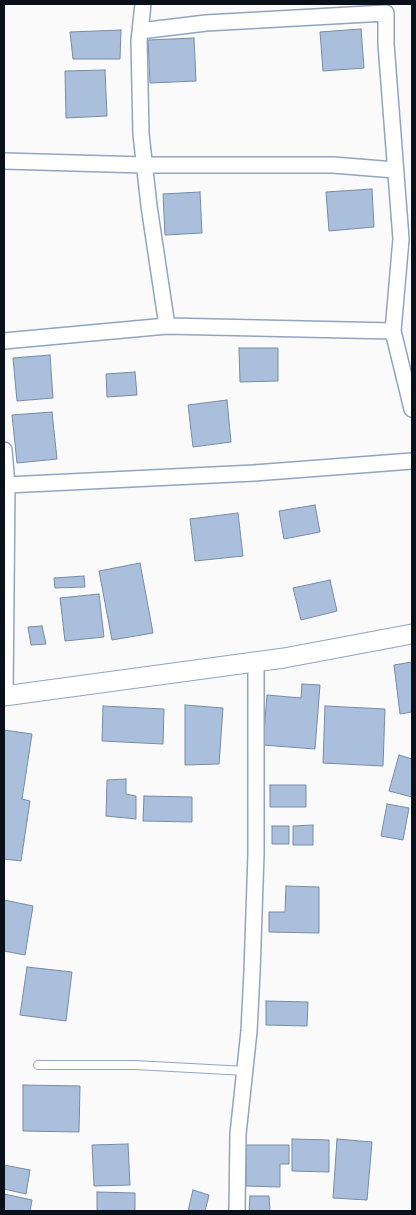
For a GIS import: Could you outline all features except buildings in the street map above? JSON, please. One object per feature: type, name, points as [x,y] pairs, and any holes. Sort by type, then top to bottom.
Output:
[{"type":"street","points":[[143,4],[140,31],[141,134],[167,326]]},
{"type":"street","points":[[140,31],[206,23],[386,13],[386,44],[401,238],[394,331],[412,409]]},
{"type":"street","points":[[4,161],[144,165],[333,165],[395,170]]},
{"type":"street","points":[[4,341],[167,326],[394,331]]},
{"type":"street","points":[[4,450],[7,486],[5,696],[256,662],[412,634]]},
{"type":"street","points":[[7,486],[254,473],[412,460]]},
{"type":"street","points":[[237,1211],[238,1134],[246,1071],[256,854],[256,662]]},
{"type":"lane","points":[[38,1066],[135,1065],[246,1071]]}]
